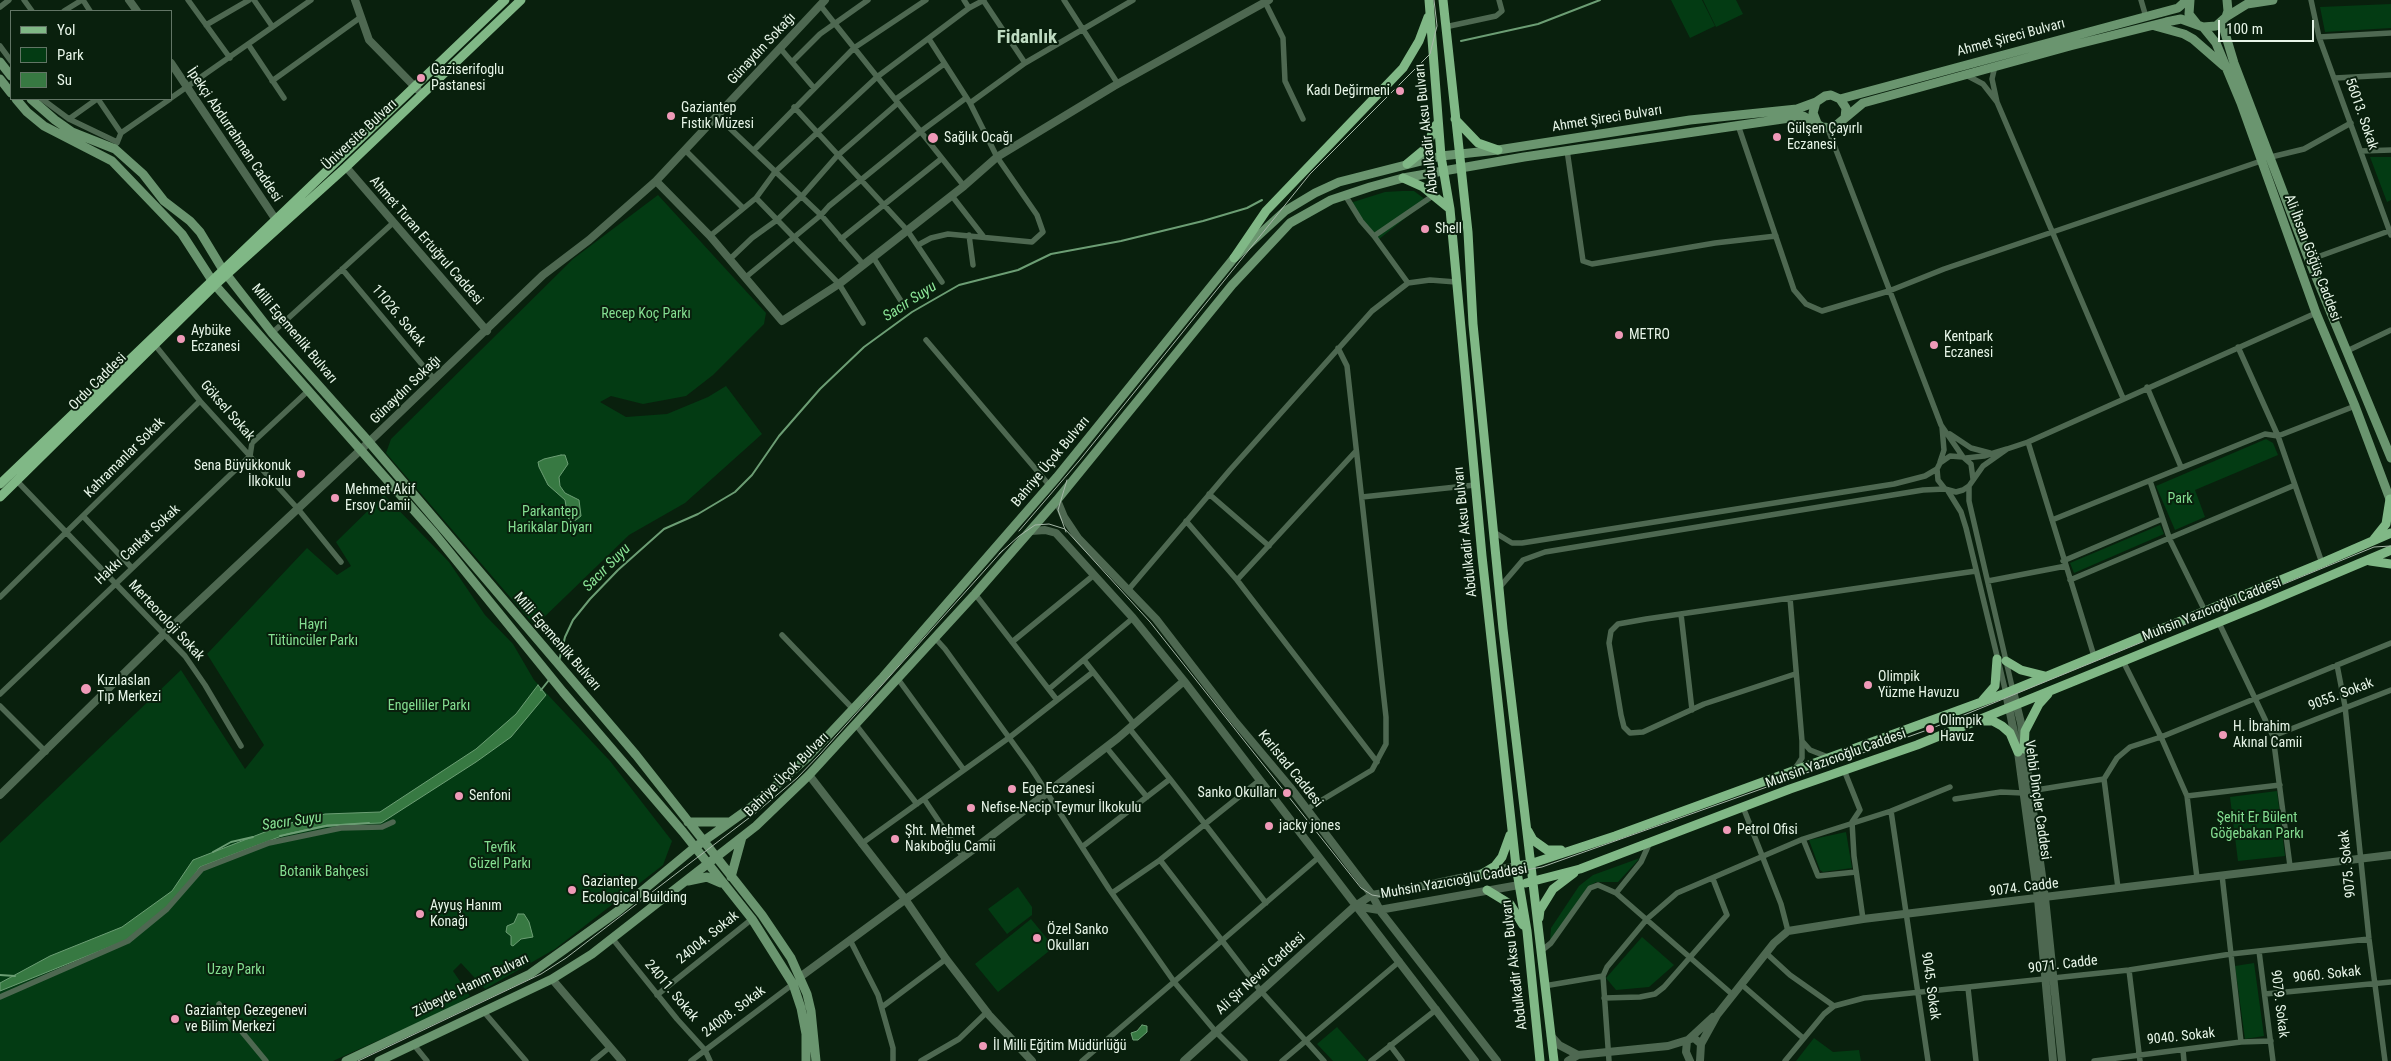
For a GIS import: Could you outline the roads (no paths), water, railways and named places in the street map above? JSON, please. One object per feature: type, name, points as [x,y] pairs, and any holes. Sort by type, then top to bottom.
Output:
[{"type":"main road","name":"Üniversite Bulvarı","points":[[213,283],[346,167],[521,0]]},
{"type":"main road","name":"Abdulkadir Aksu Bulvarı","points":[[1429,0],[1441,156],[1450,209],[1475,485],[1516,866],[1527,931],[1540,1061]]},
{"type":"main road","name":"Abdulkadir Aksu Bulvarı","points":[[1443,0],[1462,169],[1468,232],[1473,324],[1499,588],[1531,882],[1554,1061]]},
{"type":"main road","name":"Ahmet Şireci Bulvarı","points":[[1840,99],[2178,8],[2189,0]]},
{"type":"main road","name":"Ali İhsan Göğüş Caddesi","points":[[2189,0],[2190,14],[2216,43],[2316,312],[2355,406],[2390,500]]},
{"type":"main road","points":[[2224,20],[2228,11],[2227,0]]},
{"type":"main road","points":[[1845,118],[1846,108],[1836,96],[1825,96],[1816,102],[1813,113],[1817,123],[1828,129],[1838,126],[1863,103],[1995,66],[2182,19],[2200,26],[2216,26],[2239,7],[2273,0]]},
{"type":"main road","name":"Üniversite Bulvarı","points":[[225,272],[276,220],[415,88],[500,2]]},
{"type":"main road","points":[[1234,258],[1266,210],[1403,68],[1419,41],[1430,12]]},
{"type":"main road","name":"Ali İhsan Göğüş Caddesi","points":[[2224,20],[2234,63],[2309,260],[2389,445],[2391,458]]},
{"type":"main road","points":[[2152,26],[2176,31],[2193,39],[2226,68]]},
{"type":"main road","points":[[0,62],[10,75]]},
{"type":"main road","points":[[0,80],[10,92]]},
{"type":"main road","name":"Milli Egemenlik Bulvarı","points":[[17,100],[27,112],[44,126],[94,151],[117,166],[182,234],[213,283],[434,533],[560,688],[683,832],[707,865],[752,919],[793,984],[801,1008],[806,1034],[806,1061]]},
{"type":"main road","points":[[32,100],[54,120],[72,132],[116,145]]},
{"type":"main road","name":"Ahmet Şireci Bulvarı","points":[[1460,154],[1498,150],[1690,120],[1797,109],[1816,102]]},
{"type":"main road","name":"Bahriye Üçok Bulvarı","points":[[707,865],[742,837],[809,775],[856,725],[1058,500],[1232,285],[1277,235],[1304,214],[1345,195],[1403,178],[1567,150],[1803,116],[1817,123]]},
{"type":"main road","points":[[1407,164],[1425,149],[1435,132],[1438,118]]},
{"type":"main road","points":[[1455,118],[1478,143],[1498,150]]},
{"type":"main road","name":"Milli Egemenlik Bulvarı","points":[[116,145],[164,201],[200,232],[225,272],[272,333],[370,442],[548,654],[636,755],[762,915],[791,958],[800,977],[812,1011],[816,1061]]},
{"type":"main road","name":"Bahriye Üçok Bulvarı","points":[[694,848],[754,805],[807,758],[1050,486],[1234,258],[1285,211],[1315,193],[1340,182],[1441,156],[1460,154]]},
{"type":"main road","points":[[1403,178],[1434,194],[1450,209]]},
{"type":"main road","name":"Ordu Caddesi","points":[[0,497],[155,345],[213,283]]},
{"type":"main road","name":"Ordu Caddesi","points":[[0,484],[213,283]]},
{"type":"main road","points":[[2370,542],[2386,524],[2390,500]]},
{"type":"main road","name":"Muhsin Yazıcıoğlu Caddesi","points":[[1516,866],[1530,864],[1790,773],[2009,692],[2391,533]]},
{"type":"main road","name":"Muhsin Yazıcıoğlu Caddesi","points":[[1519,884],[1580,869],[1977,721],[2391,550]]},
{"type":"main road","points":[[2365,562],[2378,561],[2391,564]]},
{"type":"main road","points":[[1980,703],[1995,686],[2002,660],[2027,672],[2048,676]]},
{"type":"main road","points":[[2021,750],[2028,725],[2039,704],[2051,691]]},
{"type":"main road","points":[[1977,721],[1992,721],[2002,726],[2010,733],[2021,750]]},
{"type":"main road","points":[[688,822],[730,822]]},
{"type":"main road","points":[[1480,875],[1495,866],[1502,857],[1510,840],[1512,825]]},
{"type":"main road","points":[[1526,826],[1533,840],[1547,850],[1579,847]]},
{"type":"main road","points":[[683,832],[684,857]]},
{"type":"main road","points":[[731,877],[742,837]]},
{"type":"main road","name":"Zübeyde Hanım Bulvarı","points":[[346,1061],[530,974],[618,911],[694,848]]},
{"type":"main road","name":"Zübeyde Hanım Bulvarı","points":[[379,1061],[552,979],[612,938],[707,865]]},
{"type":"main road","points":[[1538,933],[1540,910],[1546,898],[1553,888],[1580,869]]},
{"type":"main road","points":[[686,881],[707,877],[723,884]]},
{"type":"main road","points":[[1486,890],[1510,904],[1527,931]]},
{"type":"street","points":[[0,7],[10,0]]},
{"type":"street","points":[[66,10],[82,0]]},
{"type":"street","points":[[188,0],[230,58]]},
{"type":"street","points":[[206,25],[249,0]]},
{"type":"street","points":[[254,0],[272,26]]},
{"type":"street","points":[[172,97],[310,0]]},
{"type":"street","points":[[355,0],[369,40],[423,95]]},
{"type":"street","points":[[792,62],[820,34],[868,0]]},
{"type":"street","points":[[754,150],[794,107],[854,48],[926,0]]},
{"type":"street","points":[[964,0],[969,8]]},
{"type":"street","points":[[710,236],[756,198],[775,172],[877,77],[969,8],[983,0],[1025,63]]},
{"type":"street","points":[[1064,0],[1118,84]]},
{"type":"street","points":[[746,277],[792,237],[821,215],[828,206],[920,132],[1025,63],[1133,0]]},
{"type":"street","points":[[1445,27],[1496,16],[1502,11],[1499,0]]},
{"type":"street","points":[[2140,0],[2146,17]]},
{"type":"street","name":"56013. Sokak","points":[[2311,0],[2319,37],[2390,233]]},
{"type":"street","points":[[656,181],[710,236],[782,321],[839,284],[952,196],[997,157],[1118,84],[1262,2],[1283,38],[1285,46],[1283,67],[1285,81],[1303,119]]},
{"type":"street","points":[[822,3],[835,25],[964,186]]},
{"type":"street","name":"Günaydın Sokağı","points":[[0,795],[163,636],[360,448],[370,442],[543,274],[590,240],[656,181],[822,3]]},
{"type":"street","points":[[272,81],[361,17]]},
{"type":"street","points":[[2319,37],[2391,33]]},
{"type":"street","points":[[918,244],[948,234],[1032,242],[1043,232],[1037,215],[997,157],[968,101],[929,38]]},
{"type":"street","points":[[248,44],[284,98]]},
{"type":"street","points":[[0,46],[9,54]]},
{"type":"street","points":[[780,48],[814,88]]},
{"type":"street","points":[[730,259],[752,238],[777,220],[802,196],[838,156],[897,101],[944,64]]},
{"type":"street","name":"İpekçi Abdurrahman Caddesi","points":[[172,66],[276,220]]},
{"type":"street","points":[[1995,66],[1992,79],[1997,102],[2123,398]]},
{"type":"street","points":[[1964,75],[1975,78],[1983,84],[1997,102]]},
{"type":"street","points":[[2335,78],[2391,75]]},
{"type":"street","points":[[43,100],[69,119],[116,145],[121,133],[168,100]]},
{"type":"street","points":[[69,119],[96,100]]},
{"type":"street","points":[[98,100],[121,133]]},
{"type":"street","points":[[155,100],[159,106]]},
{"type":"street","points":[[794,107],[885,205],[918,244],[942,282]]},
{"type":"street","points":[[717,116],[821,215],[864,264]]},
{"type":"street","points":[[2271,157],[2304,149],[2351,123]]},
{"type":"street","points":[[1738,125],[1794,290],[1806,304],[1814,309],[1829,310],[1889,291],[1944,269],[2052,234],[2261,161]]},
{"type":"street","points":[[1828,129],[1941,425],[1974,471],[1973,479]]},
{"type":"street","points":[[685,150],[743,208]]},
{"type":"street","points":[[1567,150],[1583,260],[1592,264],[1716,243],[1776,236]]},
{"type":"street","points":[[2361,151],[2391,150]]},
{"type":"street","points":[[841,239],[941,159]]},
{"type":"street","name":"Ahmet Turan Ertuğrul Caddesi","points":[[346,167],[486,331]]},
{"type":"street","points":[[1374,236],[1434,194]]},
{"type":"street","points":[[1345,195],[1361,221],[1408,283]]},
{"type":"street","points":[[952,196],[983,236]]},
{"type":"street","points":[[756,198],[839,284],[863,323]]},
{"type":"street","points":[[2384,217],[2391,212]]},
{"type":"street","points":[[272,333],[394,222]]},
{"type":"street","points":[[2309,260],[2390,233]]},
{"type":"street","points":[[969,235],[973,265]]},
{"type":"street","points":[[873,257],[901,301]]},
{"type":"street","name":"11026. Sokak","points":[[342,269],[435,380]]},
{"type":"street","points":[[1129,589],[1209,494],[1372,311],[1408,283],[1430,280],[1456,282]]},
{"type":"street","points":[[1494,532],[1512,543],[1535,541],[1908,481],[1925,476],[1950,456],[1964,458],[1992,454],[2028,442],[2316,312]]},
{"type":"street","points":[[2347,351],[2391,330]]},
{"type":"street","points":[[926,340],[1050,486]]},
{"type":"street","name":"Göksel Sokak","points":[[155,345],[200,401],[298,509],[341,562]]},
{"type":"street","points":[[2238,347],[2278,436],[2322,563]]},
{"type":"street","points":[[1307,809],[1362,778],[1372,770],[1386,744],[1386,717],[1347,366],[1338,348]]},
{"type":"street","points":[[2147,387],[2181,467]]},
{"type":"street","name":"Hakkı Cankat Sokak","points":[[0,694],[250,456],[252,443],[309,390]]},
{"type":"street","name":"Kahramanlar Sokak","points":[[0,597],[200,401]]},
{"type":"street","points":[[2052,520],[2265,434],[2278,436],[2355,406]]},
{"type":"street","points":[[1941,425],[1964,445],[1992,454]]},
{"type":"street","points":[[1941,425],[1944,450],[1939,466],[1938,480],[1961,512],[2002,660]]},
{"type":"street","points":[[2028,442],[2094,656]]},
{"type":"street","points":[[2007,449],[1983,466],[1973,479],[1970,486],[1969,501],[1988,581],[2009,692]]},
{"type":"street","points":[[1237,580],[1356,451]]},
{"type":"street","name":"Merteoroloji Sokak","points":[[17,481],[190,663],[241,746]]},
{"type":"street","points":[[1908,481],[1912,486],[1910,492]]},
{"type":"street","points":[[2150,481],[2170,540],[2206,611]]},
{"type":"street","points":[[1362,497],[1475,485]]},
{"type":"street","points":[[2070,580],[2170,540],[2295,485]]},
{"type":"street","points":[[1499,588],[1523,560],[1537,553],[1910,492],[1963,490],[1970,486]]},
{"type":"street","points":[[1209,494],[1269,546]]},
{"type":"street","name":"Karlstad Caddesi","points":[[1058,500],[1078,538],[1156,619],[1233,719],[1307,809],[1372,895],[1379,910],[1497,1061]]},
{"type":"street","points":[[83,516],[132,568]]},
{"type":"street","points":[[1988,581],[2065,564],[2162,519]]},
{"type":"street","points":[[1186,521],[1237,580],[1377,762]]},
{"type":"street","points":[[1031,530],[1045,530],[1056,533],[1133,618],[1184,681],[1475,1061]]},
{"type":"street","points":[[1535,541],[1537,553]]},
{"type":"street","points":[[1795,674],[1692,710],[1643,732],[1630,733],[1624,727],[1621,716],[1609,644],[1611,631],[1618,624],[1976,571]]},
{"type":"street","points":[[1012,642],[1094,575]]},
{"type":"street","points":[[975,594],[1057,700]]},
{"type":"street","points":[[1790,598],[1802,740],[1802,758],[1790,773]]},
{"type":"street","points":[[1681,614],[1692,710]]},
{"type":"street","points":[[1049,689],[1133,618]]},
{"type":"street","points":[[2219,622],[2273,736],[2290,866]]},
{"type":"street","points":[[782,635],[852,709]]},
{"type":"street","points":[[935,638],[946,649],[1010,737],[1112,893],[1175,982],[1216,1032],[1245,1061]]},
{"type":"street","points":[[2118,888],[2104,779],[2117,758],[2130,747],[2161,737],[2391,643]]},
{"type":"street","points":[[1084,660],[1170,779],[1266,903]]},
{"type":"street","points":[[2123,661],[2161,737],[2187,796],[2197,878]]},
{"type":"street","name":"9075. Sokak","points":[[2337,665],[2345,706],[2369,938],[2385,1061]]},
{"type":"street","points":[[861,844],[1010,737],[1093,672]]},
{"type":"street","points":[[898,679],[964,770]]},
{"type":"street","points":[[800,977],[963,857],[1106,747],[1184,681]]},
{"type":"street","name":"9055. Sokak","points":[[2273,736],[2345,706],[2391,690]]},
{"type":"street","name":"Vehbi Dinçler Caddesi","points":[[2009,692],[2021,750],[2050,979]]},
{"type":"street","points":[[0,706],[46,752]]},
{"type":"street","points":[[856,725],[917,804]]},
{"type":"street","points":[[1802,740],[1810,750],[1818,755],[1832,758]]},
{"type":"street","points":[[1106,747],[1147,797]]},
{"type":"street","points":[[1844,770],[1860,810],[1852,822],[1856,872],[1863,919]]},
{"type":"street","points":[[809,775],[905,899],[946,960],[987,1012],[1032,1061]]},
{"type":"street","points":[[1082,847],[1170,779]]},
{"type":"street","points":[[1955,799],[2001,792],[2027,792],[2104,779]]},
{"type":"street","points":[[1112,893],[1160,860],[1260,780]]},
{"type":"street","points":[[2187,796],[2280,785]]},
{"type":"street","points":[[1609,1061],[1603,976],[1606,967],[1647,919],[1677,893],[1803,839],[1891,811],[1950,787]]},
{"type":"street","points":[[924,799],[963,857]]},
{"type":"street","points":[[1668,1046],[1693,1054],[1700,1048],[1717,1015],[1732,995],[1766,953],[1788,931],[1781,904],[1743,807]]},
{"type":"street","name":"9045. Sokak","points":[[1891,811],[1928,1061]]},
{"type":"street","points":[[0,997],[128,941],[167,909],[202,869],[269,843],[341,828],[382,827],[392,822]]},
{"type":"street","points":[[1803,839],[1818,876],[1856,872]]},
{"type":"street","points":[[1616,892],[1641,862],[1650,842]]},
{"type":"street","points":[[2372,856],[2391,851]]},
{"type":"street","points":[[2372,856],[2391,855]]},
{"type":"street","name":"9074. Cadde","points":[[1788,931],[1863,919],[2372,856]]},
{"type":"street","points":[[1082,1061],[1319,857]]},
{"type":"street","points":[[1160,860],[1260,990],[1324,1061]]},
{"type":"street","name":"Muhsin Yazıcıoğlu Caddesi","points":[[1355,906],[1372,895],[1480,875],[1516,866]]},
{"type":"street","points":[[2222,875],[2241,1042]]},
{"type":"street","points":[[1604,998],[1640,997],[1655,994],[1664,987],[1727,914],[1713,879]]},
{"type":"street","name":"Muhsin Yazıcıoğlu Caddesi","points":[[1355,906],[1379,910],[1519,884]]},
{"type":"street","points":[[1540,952],[1551,943],[1590,888],[1598,885],[1616,892],[1689,959],[1732,995]]},
{"type":"street","name":"Ali Şir Nevai Caddesi","points":[[1184,1061],[1260,990],[1355,906]]},
{"type":"street","name":"24004. Sokak","points":[[657,995],[752,919]]},
{"type":"street","name":"24011. Sokak","points":[[612,938],[657,995],[705,1050],[710,1061]]},
{"type":"street","name":"9071. Cadde","points":[[1785,1061],[1824,1014],[1834,1006],[1864,998],[1919,994],[2129,970],[2231,954],[2369,938]]},
{"type":"street","points":[[850,940],[878,995],[893,1048],[894,1061]]},
{"type":"street","name":"9079. Sokak","points":[[2259,951],[2273,1061]]},
{"type":"street","points":[[1766,953],[1790,975],[1834,1006]]},
{"type":"street","points":[[882,1007],[946,960]]},
{"type":"street","points":[[1282,1061],[1400,961]]},
{"type":"street","points":[[2129,970],[2140,1061]]},
{"type":"street","points":[[1544,986],[1603,976]]},
{"type":"street","points":[[552,979],[622,1061]]},
{"type":"street","points":[[2050,979],[2053,1061]]},
{"type":"street","points":[[2050,979],[2062,1061]]},
{"type":"street","name":"9060. Sokak","points":[[2265,994],[2391,982]]},
{"type":"street","name":"24008. Sokak","points":[[691,1061],[793,984]]},
{"type":"street","points":[[1741,984],[1803,1038]]},
{"type":"street","points":[[1968,988],[1976,1061]]},
{"type":"street","points":[[219,1004],[266,1061]]},
{"type":"street","points":[[1371,1061],[1437,1009]]},
{"type":"street","points":[[484,1012],[526,1061]]},
{"type":"street","points":[[921,1061],[959,1039],[987,1012]]},
{"type":"street","points":[[1690,1061],[1686,1052],[1687,1041],[1717,1015]]},
{"type":"street","points":[[1551,1036],[1559,1045],[1578,1055]]},
{"type":"street","points":[[1568,1061],[1578,1055],[1668,1046],[1690,1038],[1696,1038],[1700,1048],[1700,1061]]},
{"type":"street","name":"9040. Sokak","points":[[2094,1061],[2241,1042],[2271,1041]]},
{"type":"street","points":[[414,1045],[427,1061]]},
{"type":"street","points":[[1390,1045],[1402,1061]]},
{"type":"street","points":[[593,1061],[610,1047]]},
{"type":"street","points":[[2183,1050],[2184,1061]]},
{"type":"water","points":[[565,455],[568,464],[559,477],[560,486],[565,493],[579,500],[581,516],[571,521],[568,518],[565,500],[548,485],[538,462]]},
{"type":"water","points":[[538,685],[546,695],[511,737],[476,762],[381,823],[327,825],[287,834],[200,867],[177,899],[127,940],[0,991],[0,983],[50,956],[122,927],[172,891],[193,860],[283,825],[325,814],[380,812],[476,749],[516,714]]},
{"type":"water","points":[[518,914],[524,914],[529,922],[533,937],[521,939],[513,946],[511,945],[511,936],[506,932],[507,926],[514,923]]},
{"type":"water","points":[[1142,1025],[1147,1026],[1147,1032],[1138,1040],[1133,1040],[1131,1033],[1137,1031]]},
{"type":"waterway","points":[[1461,41],[1538,24],[1600,0]]},
{"type":"waterway","name":"Sacır Suyu","points":[[559,661],[565,637],[573,620],[618,570],[664,529],[698,514],[735,492],[752,475],[779,436],[820,389],[864,347],[912,312],[959,285],[1018,270],[1051,254],[1121,241],[1203,221],[1247,208],[1262,200]]},
{"type":"waterway","name":"Sacır Suyu","points":[[541,690],[549,680]]},
{"type":"waterway","name":"Sacır Suyu","points":[[280,836],[326,826],[369,823]]},
{"type":"waterway","name":"Sacır Suyu","points":[[213,852],[231,842],[253,837]]},
{"type":"waterway","name":"Sacır Suyu","points":[[0,975],[15,976]]},
{"type":"tram line","points":[[1019,531],[1079,461],[1310,174],[1430,54],[1437,26],[1434,0]]},
{"type":"tram line","points":[[1066,532],[1058,510],[1067,480]]},
{"type":"tram line","points":[[999,554],[1035,525],[1049,524],[1065,529],[1150,622],[1361,888],[1372,895],[1384,897],[1542,867],[1930,729],[2374,547],[2391,546]]},
{"type":"tram line","points":[[358,1061],[541,974],[566,958],[758,811],[797,778],[820,754],[1003,550]]},
{"type":"place","name":"Gaziserifoglu Pastanesi","points":[[421,78]]},
{"type":"place","name":"Kadı Değirmeni","points":[[1400,91]]},
{"type":"place","name":"Gaziantep Fıstık Müzesi","points":[[671,116]]},
{"type":"place","name":"Gülşen Çayırlı Eczanesi","points":[[1777,137]]},
{"type":"place","name":"Sağlık Ocağı","points":[[933,138]]},
{"type":"place","name":"Shell","points":[[1425,229]]},
{"type":"place","name":"METRO","points":[[1619,335]]},
{"type":"place","name":"Aybüke Eczanesi","points":[[181,339]]},
{"type":"place","name":"Kentpark Eczanesi","points":[[1934,345]]},
{"type":"place","name":"Sena Büyükkonuk İlkokulu","points":[[301,474]]},
{"type":"place","name":"Mehmet Akif Ersoy Camii","points":[[335,498]]},
{"type":"place","name":"Olimpik Yüzme Havuzu","points":[[1868,685]]},
{"type":"place","name":"Kızılaslan Tıp Merkezi","points":[[86,689]]},
{"type":"place","name":"Olimpik Havuz","points":[[1930,729]]},
{"type":"place","name":"H. İbrahim Akınal Camii","points":[[2223,735]]},
{"type":"place","name":"Ege Eczanesi","points":[[1012,789]]},
{"type":"place","name":"Sanko Okulları","points":[[1287,793]]},
{"type":"place","name":"Senfoni","points":[[459,796]]},
{"type":"place","name":"Nefise-Necip Teymur İlkokulu","points":[[971,808]]},
{"type":"place","name":"jacky jones","points":[[1269,826]]},
{"type":"place","name":"Petrol Ofisi","points":[[1727,830]]},
{"type":"place","name":"Şht. Mehmet Nakıboğlu Camii","points":[[895,839]]},
{"type":"place","name":"Gaziantep Ecological Building","points":[[572,890]]},
{"type":"place","name":"Ayyuş Hanım Konağı","points":[[420,914]]},
{"type":"place","name":"Özel Sanko Okulları","points":[[1037,938]]},
{"type":"place","name":"Gaziantep Gezegenevi ve Bilim Merkezi","points":[[175,1019]]},
{"type":"place","name":"İl Milli Eğitim Müdürlüğü","points":[[983,1046]]},
{"type":"district","name":"Fidanlık","points":[[1027,38]]},
{"type":"park label","name":"Recep Koç Parkı","points":[[646,314]]},
{"type":"park label","name":"Park","points":[[2180,499]]},
{"type":"park label","name":"Parkantep Harikalar Diyarı","points":[[550,520]]},
{"type":"park label","name":"Hayri Tütüncüler Parkı","points":[[313,634]]},
{"type":"park label","name":"Engelliler Parkı","points":[[429,706]]},
{"type":"park label","name":"Şehit Er Bülent Göğebakan Parkı","points":[[2257,826]]},
{"type":"park label","name":"Tevfik Güzel Parkı","points":[[500,856]]},
{"type":"park label","name":"Botanik Bahçesi","points":[[324,872]]},
{"type":"park label","name":"Uzay Parkı","points":[[236,970]]}]
